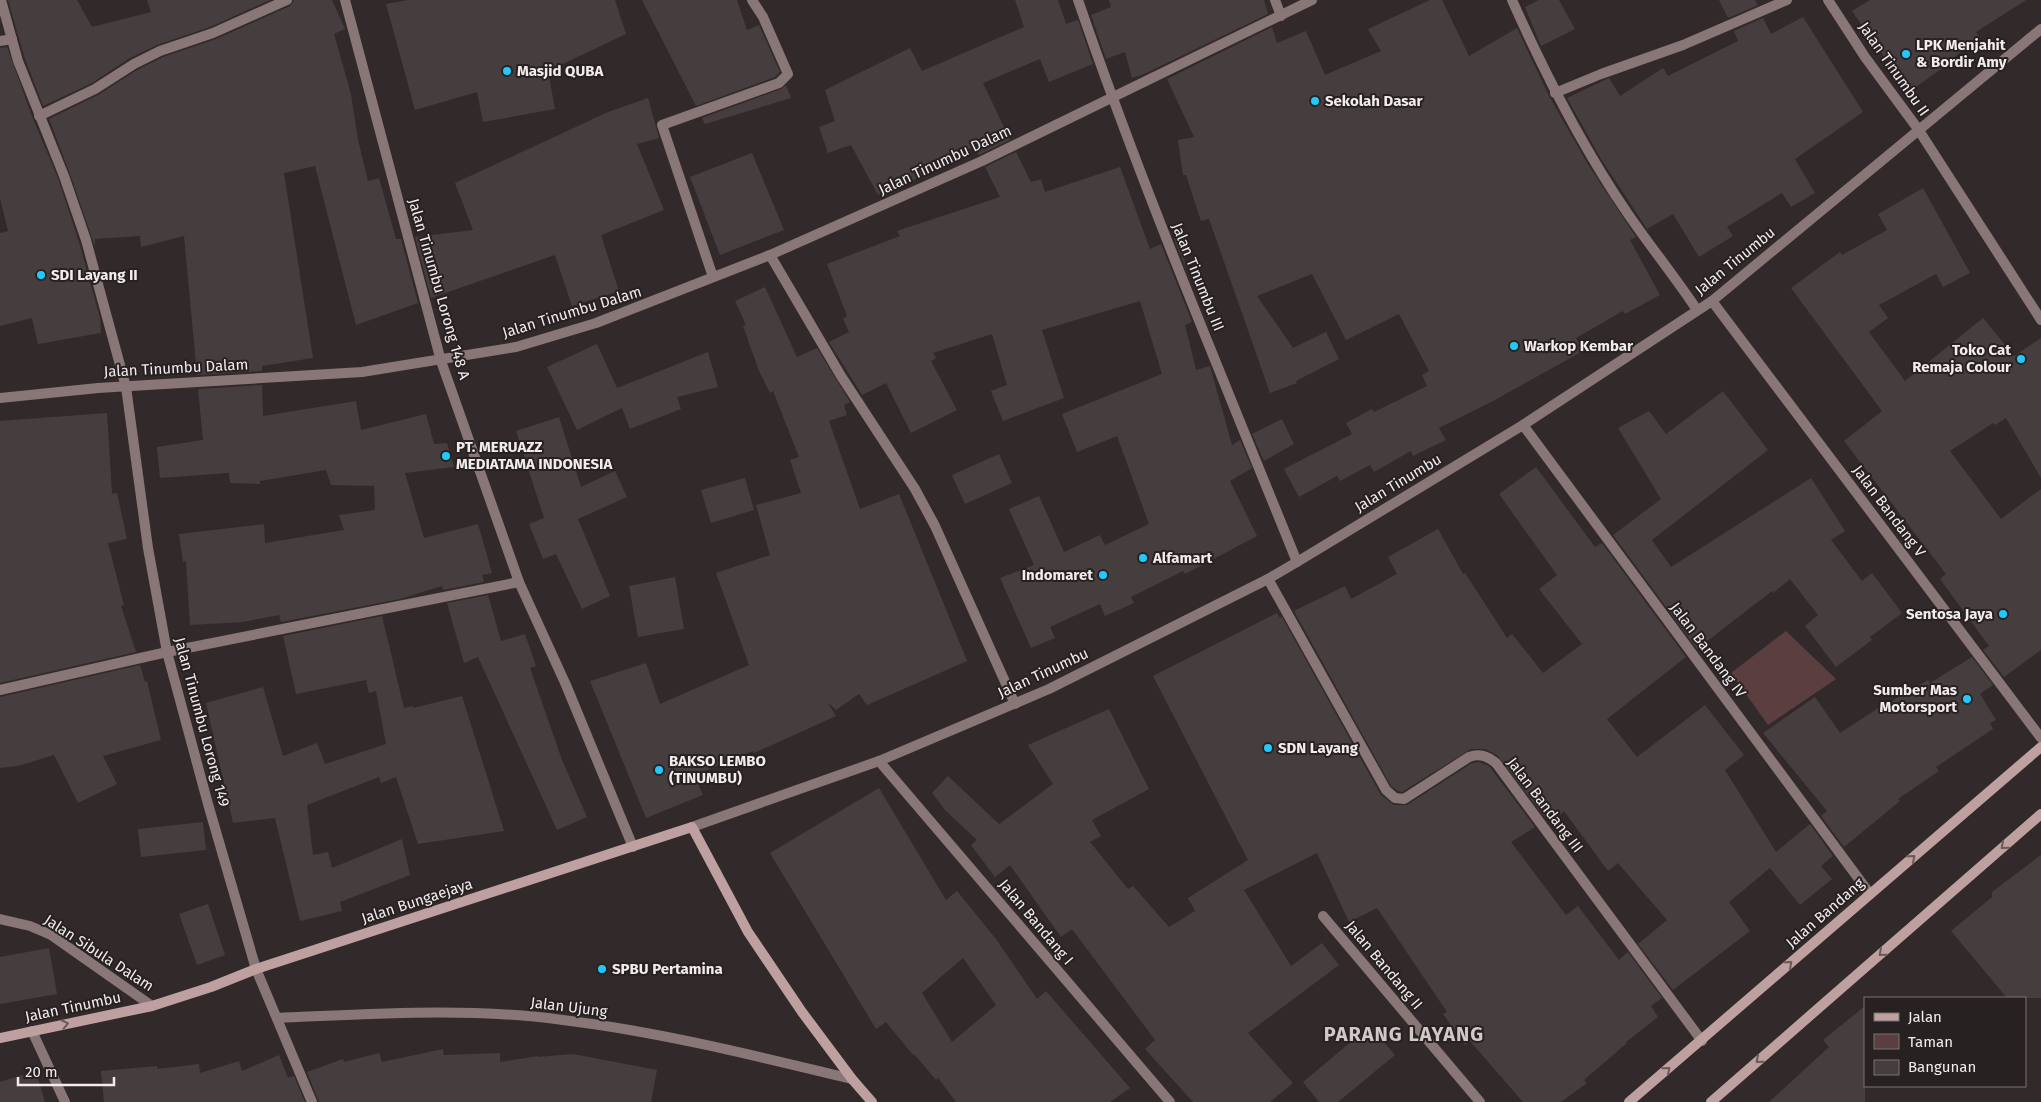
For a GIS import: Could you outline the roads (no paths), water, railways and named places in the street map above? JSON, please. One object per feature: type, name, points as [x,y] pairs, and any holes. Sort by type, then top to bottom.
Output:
[{"type":"main road","name":"Jalan Bandang","points":[[1629,1102],[2041,747]]},
{"type":"main road","points":[[1711,1102],[2041,814]]},
{"type":"main road","name":"Jalan Bungaejaya","points":[[152,1006],[211,987],[256,969],[692,827]]},
{"type":"main road","points":[[692,827],[748,932],[802,1012],[852,1079],[872,1102]]},
{"type":"main road","name":"Jalan Tinumbu","points":[[0,1038],[152,1006]]},
{"type":"street","name":"Jalan Tinumbu Lorong 149","points":[[1,0],[12,39],[39,116],[64,176],[86,240],[126,387],[148,548],[167,652],[208,804],[256,969],[312,1102]]},
{"type":"street","points":[[39,116],[95,89],[134,64],[160,51],[213,33],[286,0]]},
{"type":"street","name":"Jalan Tinumbu Lorong 148 A","points":[[345,0],[441,361],[519,582],[566,685],[633,847]]},
{"type":"street","points":[[713,277],[662,126],[779,83],[788,74],[763,17],[752,0]]},
{"type":"street","name":"Jalan Tinumbu III","points":[[1078,0],[1112,98],[1184,284],[1297,562]]},
{"type":"street","points":[[1275,0],[1281,16]]},
{"type":"street","name":"Jalan Tinumbu Dalam","points":[[0,398],[98,388],[362,372],[441,361],[516,347],[596,323],[770,255],[982,160],[1312,0]]},
{"type":"street","points":[[1512,0],[1556,93],[1628,214],[1697,310]]},
{"type":"street","points":[[1556,93],[1601,74],[1683,45],[1787,0]]},
{"type":"street","name":"Jalan Tinumbu II","points":[[1828,0],[1865,57],[1918,129],[2041,320]]},
{"type":"street","name":"Jalan Tinumbu","points":[[692,827],[879,761],[1015,704],[1049,689],[1268,579],[1297,562],[1523,425],[1712,301],[2041,29]]},
{"type":"street","points":[[0,41],[12,39]]},
{"type":"street","points":[[770,255],[841,376],[915,489],[935,526],[1015,704]]},
{"type":"street","name":"Jalan Bandang V","points":[[1712,301],[2041,738]]},
{"type":"street","name":"Jalan Bandang IV","points":[[1523,425],[1870,894]]},
{"type":"street","name":"Jalan Bandang III","points":[[1268,579],[1386,790],[1395,798],[1404,799],[1469,757],[1477,754],[1491,759],[1702,1041]]},
{"type":"street","points":[[0,690],[167,652],[519,582]]},
{"type":"street","name":"Jalan Bandang I","points":[[879,761],[1170,1102]]},
{"type":"street","name":"Jalan Bandang II","points":[[1323,916],[1480,1102]]},
{"type":"street","name":"Jalan Sibula Dalam","points":[[0,919],[30,926],[51,935],[152,1006]]},
{"type":"street","name":"Jalan Ujung","points":[[277,1018],[417,1013],[494,1014],[563,1019],[695,1041],[852,1079]]},
{"type":"street","points":[[32,1032],[65,1102]]},
{"type":"place","name":"LPK Menjahit & Bordir Amy","points":[[1906,54]]},
{"type":"place","name":"Masjid QUBA","points":[[507,71]]},
{"type":"place","name":"Sekolah Dasar","points":[[1315,101]]},
{"type":"place","name":"SDI Layang II","points":[[41,275]]},
{"type":"place","name":"Warkop Kembar","points":[[1514,346]]},
{"type":"place","name":"Toko Cat Remaja Colour","points":[[2021,359]]},
{"type":"place","name":"PT. MERUAZZ MEDIATAMA INDONESIA","points":[[446,456]]},
{"type":"place","name":"Alfamart","points":[[1143,558]]},
{"type":"place","name":"Indomaret","points":[[1103,575]]},
{"type":"place","name":"Sentosa Jaya","points":[[2003,614]]},
{"type":"place","name":"Sumber Mas Motorsport","points":[[1967,699]]},
{"type":"place","name":"SDN Layang","points":[[1268,748]]},
{"type":"place","name":"BAKSO LEMBO (TINUMBU)","points":[[659,770]]},
{"type":"place","name":"SPBU Pertamina","points":[[602,969]]},
{"type":"district","name":"PARANG LAYANG","points":[[1404,1034]]}]
